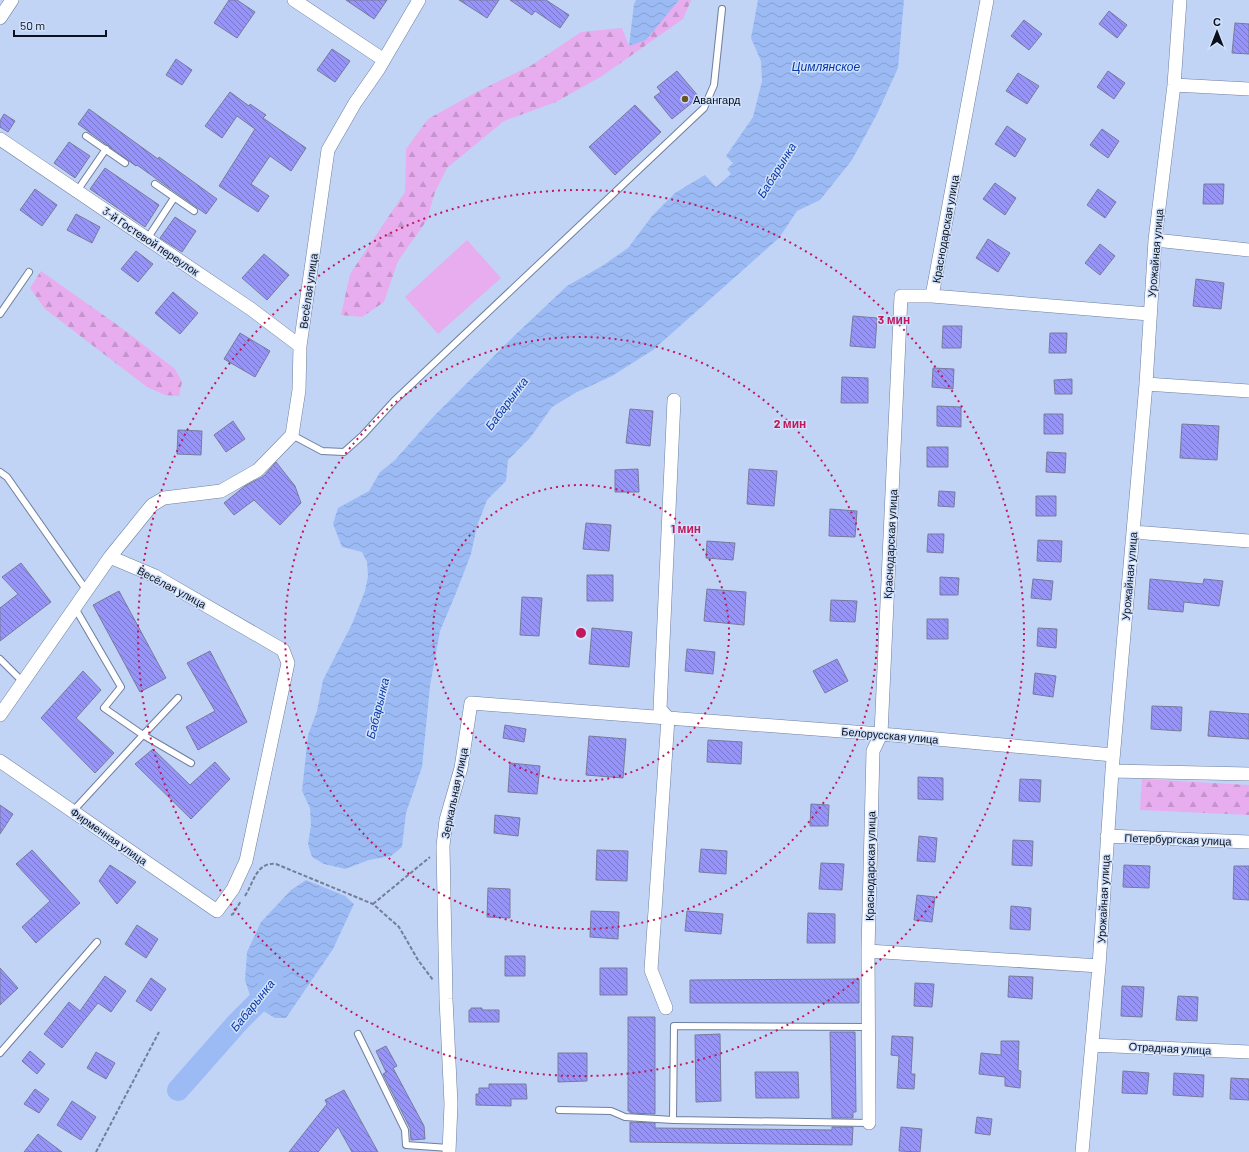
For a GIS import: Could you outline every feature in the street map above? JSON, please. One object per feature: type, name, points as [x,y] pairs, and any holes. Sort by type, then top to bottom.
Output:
[{"type":"street","points":[[0,18],[12,0]]},
{"type":"street","points":[[294,0],[384,60]]},
{"type":"street","name":"Весёлая улица","points":[[292,436],[299,390],[300,346],[328,150],[419,0]]},
{"type":"street","name":"Краснодарская улица","points":[[869,1123],[868,951],[873,751],[881,734],[901,296],[932,296],[987,0]]},
{"type":"street","name":"Урожайная улица","points":[[1082,1152],[1099,966],[1113,755],[1146,384],[1149,314],[1155,240],[1174,85],[1180,0]]},
{"type":"street","points":[[1174,85],[1249,89]]},
{"type":"street","name":"3-й Гостевой переулок","points":[[0,139],[251,309],[300,346]]},
{"type":"street","points":[[1155,240],[1249,250]]},
{"type":"street","points":[[932,296],[1149,314]]},
{"type":"street","points":[[1146,384],[1249,391]]},
{"type":"street","points":[[666,1008],[651,970],[668,718],[660,709],[674,400]]},
{"type":"street","points":[[0,715],[110,557],[152,505],[164,498],[222,491],[258,470],[292,436]]},
{"type":"street","points":[[1133,532],[1249,541]]},
{"type":"street","name":"Весёлая улица","points":[[110,557],[155,576],[271,642],[283,650],[288,663],[246,861],[233,889],[217,911]]},
{"type":"street","name":"Зеркальная улица","points":[[449,1150],[451,1104],[446,999],[443,846],[446,820],[461,768],[471,703],[668,718]]},
{"type":"street","name":"Белорусская улица","points":[[668,718],[881,734],[1113,755]]},
{"type":"street","name":"Фирменная улица","points":[[0,761],[217,911]]},
{"type":"street","points":[[1112,771],[1249,774]]},
{"type":"street","name":"Петербургская улица","points":[[1107,836],[1249,842]]},
{"type":"street","points":[[868,951],[1099,966]]},
{"type":"street","name":"Отрадная улица","points":[[1092,1045],[1249,1052]]},
{"type":"lane","points":[[292,436],[322,451],[344,452],[363,435],[394,401],[704,108],[714,85],[722,9]]},
{"type":"lane","points":[[86,136],[125,163]]},
{"type":"lane","points":[[77,191],[106,149]]},
{"type":"lane","points":[[155,184],[194,212]]},
{"type":"lane","points":[[147,239],[174,198]]},
{"type":"lane","points":[[0,314],[28,272]]},
{"type":"lane","points":[[0,472],[7,477],[87,591]]},
{"type":"lane","points":[[75,608],[121,687],[104,708],[143,735],[191,763]]},
{"type":"lane","points":[[0,659],[23,682]]},
{"type":"lane","points":[[73,811],[178,698]]},
{"type":"lane","points":[[0,1053],[98,942]]},
{"type":"lane","points":[[673,1120],[674,1026],[868,1027]]},
{"type":"lane","points":[[358,1034],[405,1130],[406,1146],[449,1150]]},
{"type":"lane","points":[[559,1110],[611,1111],[625,1117],[673,1120],[869,1123]]},
{"type":"path","points":[[373,904],[443,846]]},
{"type":"path","points":[[217,911],[228,916],[233,914],[247,893],[259,870],[264,865],[269,863],[276,864],[373,904],[399,927],[418,960],[433,981]]},
{"type":"path","points":[[96,1152],[159,1032]]},
{"type":"green space","points":[[679,0],[691,0],[683,19],[602,76],[556,102],[504,121],[447,168],[435,192],[427,220],[398,261],[384,302],[362,317],[341,315],[350,274],[405,192],[406,149],[428,119],[475,93],[532,65],[581,32],[622,28],[629,46]]},
{"type":"green space","points":[[467,240],[501,278],[438,334],[405,297]]},
{"type":"green space","points":[[41,271],[123,329],[175,369],[182,382],[179,396],[165,395],[147,387],[45,309],[30,288]]},
{"type":"green space","points":[[1142,779],[1249,785],[1249,815],[1140,810]]},
{"type":"water","points":[[636,0],[679,0],[646,40],[629,46],[634,4]]},
{"type":"water","name":"Цимлянское","points":[[758,0],[904,0],[898,68],[877,114],[852,160],[820,200],[797,211],[779,238],[653,350],[612,376],[577,392],[552,407],[530,438],[508,460],[506,481],[487,500],[477,526],[471,554],[440,631],[430,686],[422,767],[406,813],[402,847],[391,856],[369,860],[345,869],[324,864],[312,857],[308,844],[311,825],[310,808],[302,791],[308,735],[317,711],[323,680],[352,624],[365,591],[368,576],[367,562],[362,552],[342,547],[333,524],[338,508],[369,491],[380,472],[395,460],[434,416],[515,335],[567,286],[602,266],[628,248],[652,216],[675,193],[705,175],[716,187],[731,174],[727,169],[733,163],[726,156],[753,117],[762,81],[761,61],[751,38]]},
{"type":"water","points":[[306,880],[345,896],[354,904],[333,949],[286,1018],[275,1018],[253,1005],[245,980],[247,952],[261,922],[291,890]]},
{"type":"building","points":[[229,0],[237,0],[255,12],[237,38],[214,23]]},
{"type":"building","points":[[346,0],[387,0],[374,19]]},
{"type":"building","points":[[459,0],[499,0],[487,18]]},
{"type":"building","points":[[510,0],[546,0],[569,15],[560,28],[535,11],[532,15]]},
{"type":"building","points":[[1109,11],[1127,25],[1117,38],[1099,24]]},
{"type":"building","points":[[1024,20],[1042,34],[1029,50],[1011,36]]},
{"type":"building","points":[[1235,23],[1249,24],[1249,54],[1232,53]]},
{"type":"building","points":[[332,49],[350,61],[335,82],[317,70]]},
{"type":"building","points":[[176,59],[192,70],[182,85],[166,75]]},
{"type":"building","points":[[677,71],[699,97],[672,119],[654,97],[661,92],[657,87]]},
{"type":"building","points":[[1108,71],[1125,83],[1114,99],[1097,87]]},
{"type":"building","points":[[1018,73],[1039,86],[1027,104],[1006,91]]},
{"type":"building","points":[[230,92],[249,106],[250,104],[266,115],[263,118],[306,148],[291,171],[270,156],[251,184],[269,196],[258,212],[219,186],[255,129],[237,116],[222,138],[205,126]]},
{"type":"building","points":[[635,105],[661,132],[615,175],[589,147]]},
{"type":"building","points":[[89,109],[158,159],[159,157],[217,199],[206,214],[78,124]]},
{"type":"building","points":[[4,114],[15,121],[8,132],[0,127],[0,121]]},
{"type":"building","points":[[1007,126],[1026,139],[1015,157],[995,144]]},
{"type":"building","points":[[1102,129],[1119,141],[1108,158],[1090,145]]},
{"type":"building","points":[[69,142],[90,156],[75,178],[54,163]]},
{"type":"building","points":[[105,168],[159,205],[145,227],[90,189]]},
{"type":"building","points":[[995,183],[1016,198],[1005,215],[983,199]]},
{"type":"building","points":[[1204,184],[1224,184],[1223,204],[1203,204]]},
{"type":"building","points":[[35,189],[57,205],[42,226],[20,210]]},
{"type":"building","points":[[1098,189],[1116,202],[1105,218],[1087,205]]},
{"type":"building","points":[[76,214],[100,227],[92,243],[67,230]]},
{"type":"building","points":[[175,217],[196,231],[182,252],[160,238]]},
{"type":"building","points":[[988,239],[1010,253],[998,272],[976,258]]},
{"type":"building","points":[[1100,244],[1115,256],[1100,275],[1085,263]]},
{"type":"building","points":[[136,251],[153,264],[138,282],[121,269]]},
{"type":"building","points":[[264,254],[289,275],[267,300],[242,278]]},
{"type":"building","points":[[1196,279],[1224,283],[1221,309],[1193,306]]},
{"type":"building","points":[[173,292],[198,313],[180,334],[155,313]]},
{"type":"building","points":[[853,316],[877,318],[875,348],[850,346]]},
{"type":"building","points":[[943,326],[962,326],[961,348],[942,348]]},
{"type":"building","points":[[240,333],[270,351],[255,377],[224,359]]},
{"type":"building","points":[[1050,333],[1067,333],[1066,353],[1049,353]]},
{"type":"building","points":[[933,368],[954,369],[953,389],[932,387]]},
{"type":"building","points":[[842,377],[868,378],[868,403],[841,403]]},
{"type":"building","points":[[1072,379],[1072,394],[1055,394],[1054,380]]},
{"type":"building","points":[[937,406],[961,407],[961,427],[937,426]]},
{"type":"building","points":[[630,409],[653,411],[650,446],[626,443]]},
{"type":"building","points":[[1044,414],[1063,414],[1063,434],[1044,434]]},
{"type":"building","points":[[233,421],[245,439],[226,452],[214,435]]},
{"type":"building","points":[[1182,424],[1219,426],[1217,460],[1180,458]]},
{"type":"building","points":[[178,430],[202,431],[201,455],[177,454]]},
{"type":"building","points":[[927,447],[948,447],[948,467],[927,467]]},
{"type":"building","points":[[1047,452],[1066,453],[1065,473],[1046,472]]},
{"type":"building","points":[[276,462],[295,486],[301,503],[280,525],[254,500],[234,515],[224,503],[245,486],[264,476]]},
{"type":"building","points":[[638,469],[639,492],[615,492],[615,470]]},
{"type":"building","points":[[749,469],[777,471],[774,506],[747,504]]},
{"type":"building","points":[[939,491],[955,492],[954,507],[938,506]]},
{"type":"building","points":[[1036,496],[1056,496],[1056,516],[1036,516]]},
{"type":"building","points":[[830,509],[857,511],[855,537],[829,536]]},
{"type":"building","points":[[586,523],[611,525],[609,551],[583,549]]},
{"type":"building","points":[[928,534],[944,534],[943,553],[927,552]]},
{"type":"building","points":[[1038,540],[1062,541],[1061,562],[1037,561]]},
{"type":"building","points":[[707,541],[735,543],[733,560],[706,558]]},
{"type":"building","points":[[21,563],[51,602],[0,641],[0,608],[18,594],[2,577]]},
{"type":"building","points":[[587,575],[613,575],[613,601],[587,601]]},
{"type":"building","points":[[940,577],[959,578],[958,595],[940,595]]},
{"type":"building","points":[[1033,579],[1053,581],[1051,600],[1031,598]]},
{"type":"building","points":[[1150,579],[1203,584],[1204,579],[1223,581],[1219,606],[1184,602],[1183,612],[1148,609]]},
{"type":"building","points":[[707,589],[746,592],[744,625],[704,621]]},
{"type":"building","points":[[119,591],[166,678],[140,692],[93,605]]},
{"type":"building","points":[[522,597],[542,598],[539,636],[520,635]]},
{"type":"building","points":[[831,600],[857,601],[855,622],[830,621]]},
{"type":"building","points":[[927,619],[948,619],[948,639],[927,639]]},
{"type":"building","points":[[592,628],[632,632],[629,667],[589,664]]},
{"type":"building","points":[[1038,628],[1057,629],[1056,648],[1037,646]]},
{"type":"building","points":[[687,649],[715,652],[713,674],[685,671]]},
{"type":"building","points":[[210,651],[247,722],[198,750],[186,727],[215,711],[187,663]]},
{"type":"building","points":[[837,659],[848,681],[825,693],[813,671]]},
{"type":"building","points":[[83,671],[101,690],[76,718],[114,753],[95,773],[41,718]]},
{"type":"building","points":[[1035,673],[1056,676],[1053,697],[1033,694]]},
{"type":"building","points":[[1152,706],[1182,707],[1181,731],[1151,729]]},
{"type":"building","points":[[1210,711],[1249,714],[1249,739],[1208,736]]},
{"type":"building","points":[[505,725],[526,729],[524,742],[503,738]]},
{"type":"building","points":[[589,736],[626,739],[623,778],[586,775]]},
{"type":"building","points":[[708,740],[742,742],[741,764],[707,762]]},
{"type":"building","points":[[153,749],[190,785],[215,762],[230,779],[191,819],[135,764]]},
{"type":"building","points":[[510,763],[540,766],[537,794],[508,792]]},
{"type":"building","points":[[918,777],[943,778],[943,800],[918,799]]},
{"type":"building","points":[[1020,779],[1041,780],[1040,802],[1019,801]]},
{"type":"building","points":[[811,804],[829,805],[828,826],[810,826]]},
{"type":"building","points":[[0,805],[13,814],[0,834]]},
{"type":"building","points":[[495,815],[520,818],[518,836],[494,833]]},
{"type":"building","points":[[919,836],[937,838],[935,862],[917,861]]},
{"type":"building","points":[[1013,840],[1033,841],[1032,866],[1012,865]]},
{"type":"building","points":[[701,849],[727,851],[726,874],[699,872]]},
{"type":"building","points":[[32,850],[80,903],[36,943],[22,927],[50,901],[16,864]]},
{"type":"building","points":[[597,850],[628,851],[627,881],[596,880]]},
{"type":"building","points":[[821,863],[844,864],[842,890],[819,889]]},
{"type":"building","points":[[110,865],[136,882],[117,904],[99,881]]},
{"type":"building","points":[[1124,865],[1150,866],[1149,888],[1123,887]]},
{"type":"building","points":[[1234,866],[1249,866],[1249,900],[1233,899]]},
{"type":"building","points":[[488,888],[510,889],[510,918],[487,917]]},
{"type":"building","points":[[917,895],[935,897],[932,922],[914,920]]},
{"type":"building","points":[[1011,906],[1031,908],[1030,930],[1010,929]]},
{"type":"building","points":[[591,911],[619,912],[618,939],[590,937]]},
{"type":"building","points":[[687,911],[723,914],[721,934],[685,931]]},
{"type":"building","points":[[808,913],[835,914],[835,943],[807,943]]},
{"type":"building","points":[[137,925],[158,939],[146,958],[125,944]]},
{"type":"building","points":[[505,956],[525,956],[525,976],[505,976]]},
{"type":"building","points":[[0,968],[18,988],[0,1005]]},
{"type":"building","points":[[600,968],[627,968],[627,995],[600,995]]},
{"type":"building","points":[[105,976],[126,991],[111,1012],[98,1003],[62,1048],[44,1034],[69,1002],[80,1011]]},
{"type":"building","points":[[1009,976],[1033,977],[1032,999],[1008,997]]},
{"type":"building","points":[[151,978],[166,989],[151,1011],[136,1001]]},
{"type":"building","points":[[859,979],[859,1003],[690,1003],[690,980]]},
{"type":"building","points":[[915,983],[934,984],[932,1007],[914,1006]]},
{"type":"building","points":[[1122,986],[1144,987],[1142,1017],[1121,1016]]},
{"type":"building","points":[[1178,996],[1198,997],[1197,1021],[1176,1020]]},
{"type":"building","points":[[471,1008],[482,1008],[482,1010],[499,1010],[499,1022],[469,1022],[469,1010],[471,1010]]},
{"type":"building","points":[[628,1017],[655,1017],[655,1114],[630,1113],[630,1111],[628,1111]]},
{"type":"building","points":[[830,1032],[855,1032],[856,1112],[853,1112],[853,1118],[832,1118]]},
{"type":"building","points":[[720,1034],[721,1101],[696,1102],[695,1035]]},
{"type":"building","points":[[892,1036],[913,1037],[911,1074],[915,1074],[914,1089],[897,1088],[899,1056],[891,1055]]},
{"type":"building","points":[[1001,1041],[1019,1041],[1018,1070],[1021,1071],[1020,1088],[1005,1086],[1005,1077],[979,1074],[981,1053],[1001,1055]]},
{"type":"building","points":[[386,1046],[397,1066],[393,1068],[424,1126],[425,1139],[411,1140],[410,1128],[383,1074],[388,1071],[386,1072],[376,1051]]},
{"type":"building","points":[[30,1051],[45,1064],[37,1074],[22,1061]]},
{"type":"building","points":[[96,1052],[115,1063],[106,1079],[87,1068]]},
{"type":"building","points":[[558,1053],[587,1053],[587,1081],[558,1082]]},
{"type":"building","points":[[1123,1071],[1149,1073],[1147,1094],[1122,1093]]},
{"type":"building","points":[[755,1072],[798,1072],[799,1098],[756,1098]]},
{"type":"building","points":[[1174,1073],[1204,1075],[1203,1097],[1173,1095]]},
{"type":"building","points":[[1231,1078],[1249,1079],[1249,1100],[1230,1099]]},
{"type":"building","points":[[489,1084],[526,1084],[527,1099],[511,1099],[511,1106],[476,1105],[476,1094],[479,1094],[479,1088],[489,1088]]},
{"type":"building","points":[[35,1089],[49,1099],[39,1113],[24,1104]]},
{"type":"building","points":[[344,1090],[378,1152],[352,1152],[338,1127],[318,1152],[289,1152],[327,1104],[325,1100]]},
{"type":"building","points":[[72,1101],[96,1117],[81,1140],[57,1125]]},
{"type":"building","points":[[977,1117],[992,1119],[990,1135],[975,1133]]},
{"type":"building","points":[[630,1122],[655,1123],[655,1128],[832,1130],[832,1127],[853,1127],[852,1145],[630,1142]]},
{"type":"building","points":[[901,1127],[922,1129],[920,1152],[899,1151]]},
{"type":"building","points":[[38,1134],[62,1152],[24,1152]]},
{"type":"waterway","name":"Бабарынка","points":[[178,1090],[238,1022],[262,998],[273,981]]},
{"type":"place","name":"Авангард","points":[[685,99]]}]
